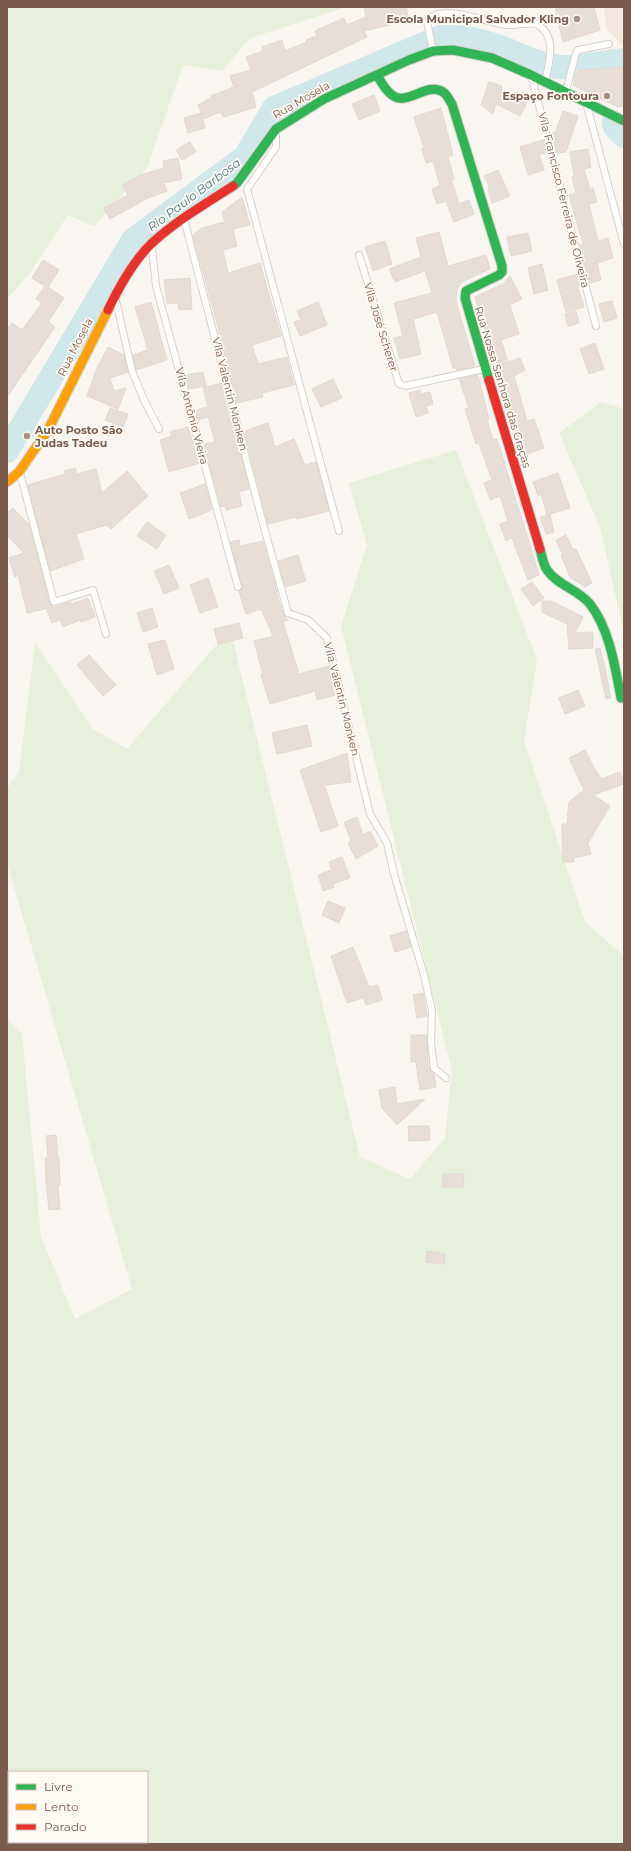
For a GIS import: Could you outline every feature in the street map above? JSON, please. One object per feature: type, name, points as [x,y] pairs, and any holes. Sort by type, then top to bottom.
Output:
[{"type":"street","name":"Rua Mosela","points":[[7,482],[19,472],[48,430],[115,296],[133,267],[151,244],[183,218],[237,183],[276,128],[324,99],[434,51],[453,50],[492,58],[531,75],[624,121]]},
{"type":"street","name":"Rua Nossa Senhora das Graças","points":[[376,75],[386,92],[393,97],[400,98],[439,90],[444,92],[452,104],[502,266],[502,272],[499,275],[466,291],[464,298],[484,369],[546,569],[553,578],[589,603],[594,611],[602,626],[613,661],[621,698]]},
{"type":"lane","points":[[434,51],[427,27],[430,18],[439,14],[468,15],[504,25],[537,24],[546,32],[551,50],[545,82]]},
{"type":"lane","points":[[566,92],[574,59],[578,50],[609,44]]},
{"type":"lane","name":"Vila Francisco Ferreira de Oliveira","points":[[531,75],[596,326]]},
{"type":"lane","points":[[586,102],[624,244]]},
{"type":"lane","points":[[276,128],[276,147],[246,189],[339,532]]},
{"type":"lane","name":"Vila Valentin Monken","points":[[183,218],[262,520],[288,613],[308,620],[327,638],[370,814],[387,843],[394,874],[424,975],[432,1011],[431,1042],[434,1068],[446,1078]]},
{"type":"lane","name":"Vila Antônio Vieira","points":[[151,244],[156,286],[238,587]]},
{"type":"lane","name":"Vila José Scherer","points":[[359,255],[399,384],[405,386],[484,369]]},
{"type":"lane","points":[[115,296],[132,371],[159,430]]},
{"type":"lane","points":[[19,472],[54,602],[93,590],[106,634]]},
{"type":"shaded area","points":[[604,7],[624,7],[624,47],[607,29]]},
{"type":"green space","points":[[7,7],[346,7],[250,38],[222,71],[183,65],[147,168],[94,226],[68,215],[29,274],[7,299]]},
{"type":"green space","points":[[601,402],[624,409],[624,634],[600,527],[559,433]]},
{"type":"green space","points":[[456,450],[537,660],[524,741],[585,922],[624,956],[624,1844],[7,1844],[7,1019],[22,1034],[41,1237],[75,1319],[132,1289],[7,863],[7,788],[19,772],[35,643],[93,729],[127,749],[230,629],[360,1157],[410,1179],[445,1138],[452,1071],[341,626],[367,545],[349,483]]},
{"type":"building","points":[[364,7],[406,7],[409,20],[364,31],[367,37],[252,92],[256,107],[224,117],[220,112],[204,119],[198,105],[211,98],[211,96],[234,87],[230,76],[251,70],[246,57],[263,51],[262,47],[282,40],[285,51],[307,42],[306,40],[317,36],[315,31],[344,18],[347,25],[366,17]]},
{"type":"building","name":"Escola Municipal Salvador Kling","points":[[555,7],[594,7],[600,30],[563,42]]},
{"type":"building","name":"Espaço Fontoura","points":[[624,67],[624,106],[618,107],[573,85],[578,70]]},
{"type":"building","points":[[489,82],[502,86],[501,89],[527,102],[520,116],[496,104],[493,114],[481,105]]},
{"type":"building","points":[[374,95],[380,111],[359,120],[352,104]]},
{"type":"building","points":[[441,108],[453,155],[448,157],[454,179],[451,179],[459,204],[469,200],[474,214],[454,222],[446,201],[437,204],[432,189],[440,186],[433,161],[426,163],[422,149],[424,148],[414,117]]},
{"type":"building","points":[[563,111],[578,116],[566,152],[556,153],[551,133],[555,133]]},
{"type":"building","points":[[201,113],[205,128],[188,133],[184,118]]},
{"type":"building","points":[[543,140],[547,153],[539,154],[544,170],[528,175],[520,147]]},
{"type":"building","points":[[190,142],[196,152],[182,160],[176,150]]},
{"type":"building","points":[[588,149],[591,167],[584,169],[590,189],[593,188],[597,202],[589,204],[598,241],[608,238],[613,258],[597,263],[601,280],[590,283],[580,245],[583,244],[569,195],[576,193],[572,177],[574,176],[570,152]]},
{"type":"building","points":[[178,158],[182,179],[164,183],[167,191],[148,198],[110,219],[104,208],[128,195],[123,185],[140,175],[164,168],[163,161]]},
{"type":"building","points":[[498,170],[510,196],[492,203],[488,188],[490,188],[484,176]]},
{"type":"building","points":[[242,197],[250,225],[233,229],[237,246],[223,250],[228,273],[260,263],[281,336],[252,345],[258,364],[287,357],[294,385],[262,393],[263,397],[236,403],[218,327],[193,235],[202,228],[225,222],[222,212]]},
{"type":"building","points":[[439,232],[448,266],[486,255],[490,269],[462,282],[457,289],[456,301],[475,366],[457,370],[456,368],[453,368],[437,312],[413,319],[421,354],[400,359],[394,338],[403,336],[394,303],[432,293],[425,271],[395,282],[389,269],[421,257],[416,238]]},
{"type":"building","points":[[528,233],[532,251],[511,256],[507,237]]},
{"type":"building","points":[[385,241],[392,264],[373,271],[365,247]]},
{"type":"building","points":[[43,260],[59,270],[48,287],[64,298],[48,322],[55,327],[7,397],[7,330],[12,323],[22,330],[42,303],[36,299],[45,286],[32,278]]},
{"type":"building","points":[[542,264],[548,290],[534,294],[528,268]]},
{"type":"building","points":[[578,274],[581,286],[578,287],[584,307],[566,312],[557,280]]},
{"type":"building","points":[[510,276],[522,299],[510,305],[519,334],[501,340],[508,362],[520,358],[525,370],[514,376],[527,421],[534,419],[544,448],[524,455],[513,424],[503,382],[495,358],[493,359],[475,297],[503,284]]},
{"type":"building","points":[[190,278],[192,309],[179,310],[178,303],[167,304],[164,280]]},
{"type":"building","points":[[612,301],[617,318],[604,322],[599,304]]},
{"type":"building","points":[[151,302],[167,360],[136,370],[133,355],[148,350],[135,307]]},
{"type":"building","points":[[318,302],[327,325],[300,336],[294,322],[301,320],[297,311]]},
{"type":"building","points":[[576,311],[579,323],[568,326],[565,314]]},
{"type":"building","points":[[595,343],[604,369],[589,374],[580,349]]},
{"type":"building","points":[[108,347],[124,355],[128,372],[110,378],[114,391],[126,388],[118,409],[87,396],[97,368]]},
{"type":"building","points":[[203,372],[206,386],[189,389],[185,375]]},
{"type":"building","points":[[478,375],[489,419],[487,420],[493,440],[497,439],[539,575],[528,580],[512,538],[506,541],[500,524],[508,521],[500,496],[490,500],[484,483],[492,480],[479,443],[476,444],[465,409],[469,408],[459,379]]},
{"type":"building","points":[[333,379],[342,398],[321,407],[312,389]]},
{"type":"building","points":[[222,383],[249,489],[239,492],[242,506],[226,510],[225,506],[221,507],[204,444],[215,442],[208,417],[197,420],[195,410],[208,407],[203,388]]},
{"type":"building","points":[[420,390],[421,394],[430,392],[433,404],[426,406],[428,413],[416,417],[409,393]]},
{"type":"building","points":[[110,408],[128,414],[123,427],[105,420]]},
{"type":"building","points":[[268,423],[275,447],[294,439],[305,465],[316,462],[329,511],[268,524],[244,431]]},
{"type":"building","points":[[188,427],[200,463],[169,472],[160,440],[172,436],[170,432]]},
{"type":"building","points":[[75,468],[77,474],[96,469],[102,493],[127,471],[148,496],[111,529],[107,525],[76,534],[84,559],[50,571],[28,485],[65,474],[64,471]]},
{"type":"building","points":[[558,473],[570,508],[547,515],[541,494],[538,496],[533,482]]},
{"type":"building","points":[[205,484],[212,510],[189,519],[180,493]]},
{"type":"building","points":[[13,508],[29,525],[50,603],[53,607],[27,613],[18,575],[15,577],[9,558],[24,553],[7,535],[7,513]]},
{"type":"building","points":[[550,515],[554,532],[546,534],[540,517]]},
{"type":"building","points":[[147,522],[166,535],[157,549],[137,536]]},
{"type":"building","points":[[566,535],[573,550],[576,549],[592,583],[585,587],[570,577],[561,555],[563,555],[556,540]]},
{"type":"building","points":[[239,540],[240,546],[263,541],[276,592],[284,615],[288,620],[283,622],[299,674],[329,666],[336,695],[317,700],[315,691],[270,704],[261,675],[263,675],[254,641],[273,636],[261,609],[246,614],[239,591],[242,586],[230,542]]},
{"type":"building","points":[[298,555],[306,581],[285,587],[278,561]]},
{"type":"building","points":[[169,565],[179,588],[164,594],[154,571]]},
{"type":"building","points":[[208,578],[218,607],[200,613],[190,585]]},
{"type":"building","points":[[532,582],[544,598],[533,606],[521,589]]},
{"type":"building","points":[[88,598],[95,617],[81,622],[80,620],[63,627],[60,620],[52,623],[47,610],[70,602],[71,604]]},
{"type":"building","points":[[542,601],[551,601],[583,617],[575,633],[593,632],[593,648],[569,649],[567,624],[542,612]]},
{"type":"building","points":[[152,608],[158,627],[143,632],[137,613]]},
{"type":"building","points":[[239,623],[243,638],[218,644],[214,629]]},
{"type":"building","points":[[165,640],[174,669],[157,675],[148,644]]},
{"type":"building","points":[[600,648],[611,698],[606,699],[595,649]]},
{"type":"building","points":[[89,655],[116,685],[103,696],[77,665]]},
{"type":"building","points":[[578,690],[585,706],[565,714],[559,698]]},
{"type":"building","points":[[307,725],[312,746],[277,754],[272,733]]},
{"type":"building","points":[[585,750],[601,779],[620,772],[624,784],[593,795],[610,806],[588,843],[591,854],[574,858],[574,862],[563,862],[562,824],[567,824],[569,802],[584,790],[569,758]]},
{"type":"building","points":[[347,753],[351,782],[324,785],[338,826],[321,832],[300,770]]},
{"type":"building","points":[[357,817],[363,835],[370,831],[378,846],[356,859],[348,843],[351,841],[344,822]]},
{"type":"building","points":[[342,857],[350,878],[333,884],[334,887],[323,891],[318,875],[332,870],[329,862]]},
{"type":"building","points":[[328,901],[345,908],[339,923],[322,915]]},
{"type":"building","points":[[406,931],[411,947],[395,952],[390,936]]},
{"type":"building","points":[[353,947],[369,987],[378,985],[382,1000],[366,1005],[363,998],[347,1003],[331,956]]},
{"type":"building","points":[[423,993],[427,1016],[417,1018],[413,995]]},
{"type":"building","points":[[411,1035],[427,1035],[428,1065],[434,1074],[436,1087],[420,1090],[416,1062],[411,1062]]},
{"type":"building","points":[[395,1087],[397,1104],[425,1099],[397,1125],[382,1108],[379,1090]]},
{"type":"building","points":[[408,1126],[429,1126],[430,1140],[409,1141]]},
{"type":"building","points":[[56,1135],[59,1158],[60,1185],[58,1185],[60,1209],[49,1210],[45,1158],[48,1158],[46,1136]]},
{"type":"building","points":[[443,1174],[464,1174],[463,1187],[443,1187]]},
{"type":"building","points":[[427,1251],[445,1254],[444,1264],[426,1262]]},
{"type":"waterway","name":"Rio Paulo Barbosa","points":[[7,451],[133,240],[245,157],[274,108],[440,37],[469,38],[552,66],[583,66],[624,60]]},
{"type":"waterway","name":"Rio Paulo Barbosa","points":[[614,123],[615,127],[624,136]]},
{"type":"traffic: fast","points":[[233,186],[237,183],[276,129],[324,99],[409,60],[433,51],[453,50],[492,58],[531,75],[624,121]]},
{"type":"traffic: fast","points":[[377,75],[387,91],[398,98],[404,98],[424,91],[437,89],[444,93],[452,104],[502,266],[502,272],[499,275],[466,291],[465,298],[489,380]]},
{"type":"traffic: fast","points":[[540,549],[544,565],[551,575],[556,580],[585,599],[597,614],[611,649],[621,698]]},
{"type":"traffic: slow","points":[[7,482],[19,472],[48,430],[108,310]]},
{"type":"traffic: jam","points":[[108,310],[133,266],[152,243],[181,220],[233,186]]},
{"type":"traffic: jam","points":[[489,380],[540,549]]},
{"type":"place","name":"Escola Municipal Salvador Kling","points":[[577,19]]},
{"type":"place","name":"Espaço Fontoura","points":[[607,96]]},
{"type":"place","name":"Auto Posto São Judas Tadeu","points":[[27,436]]}]
